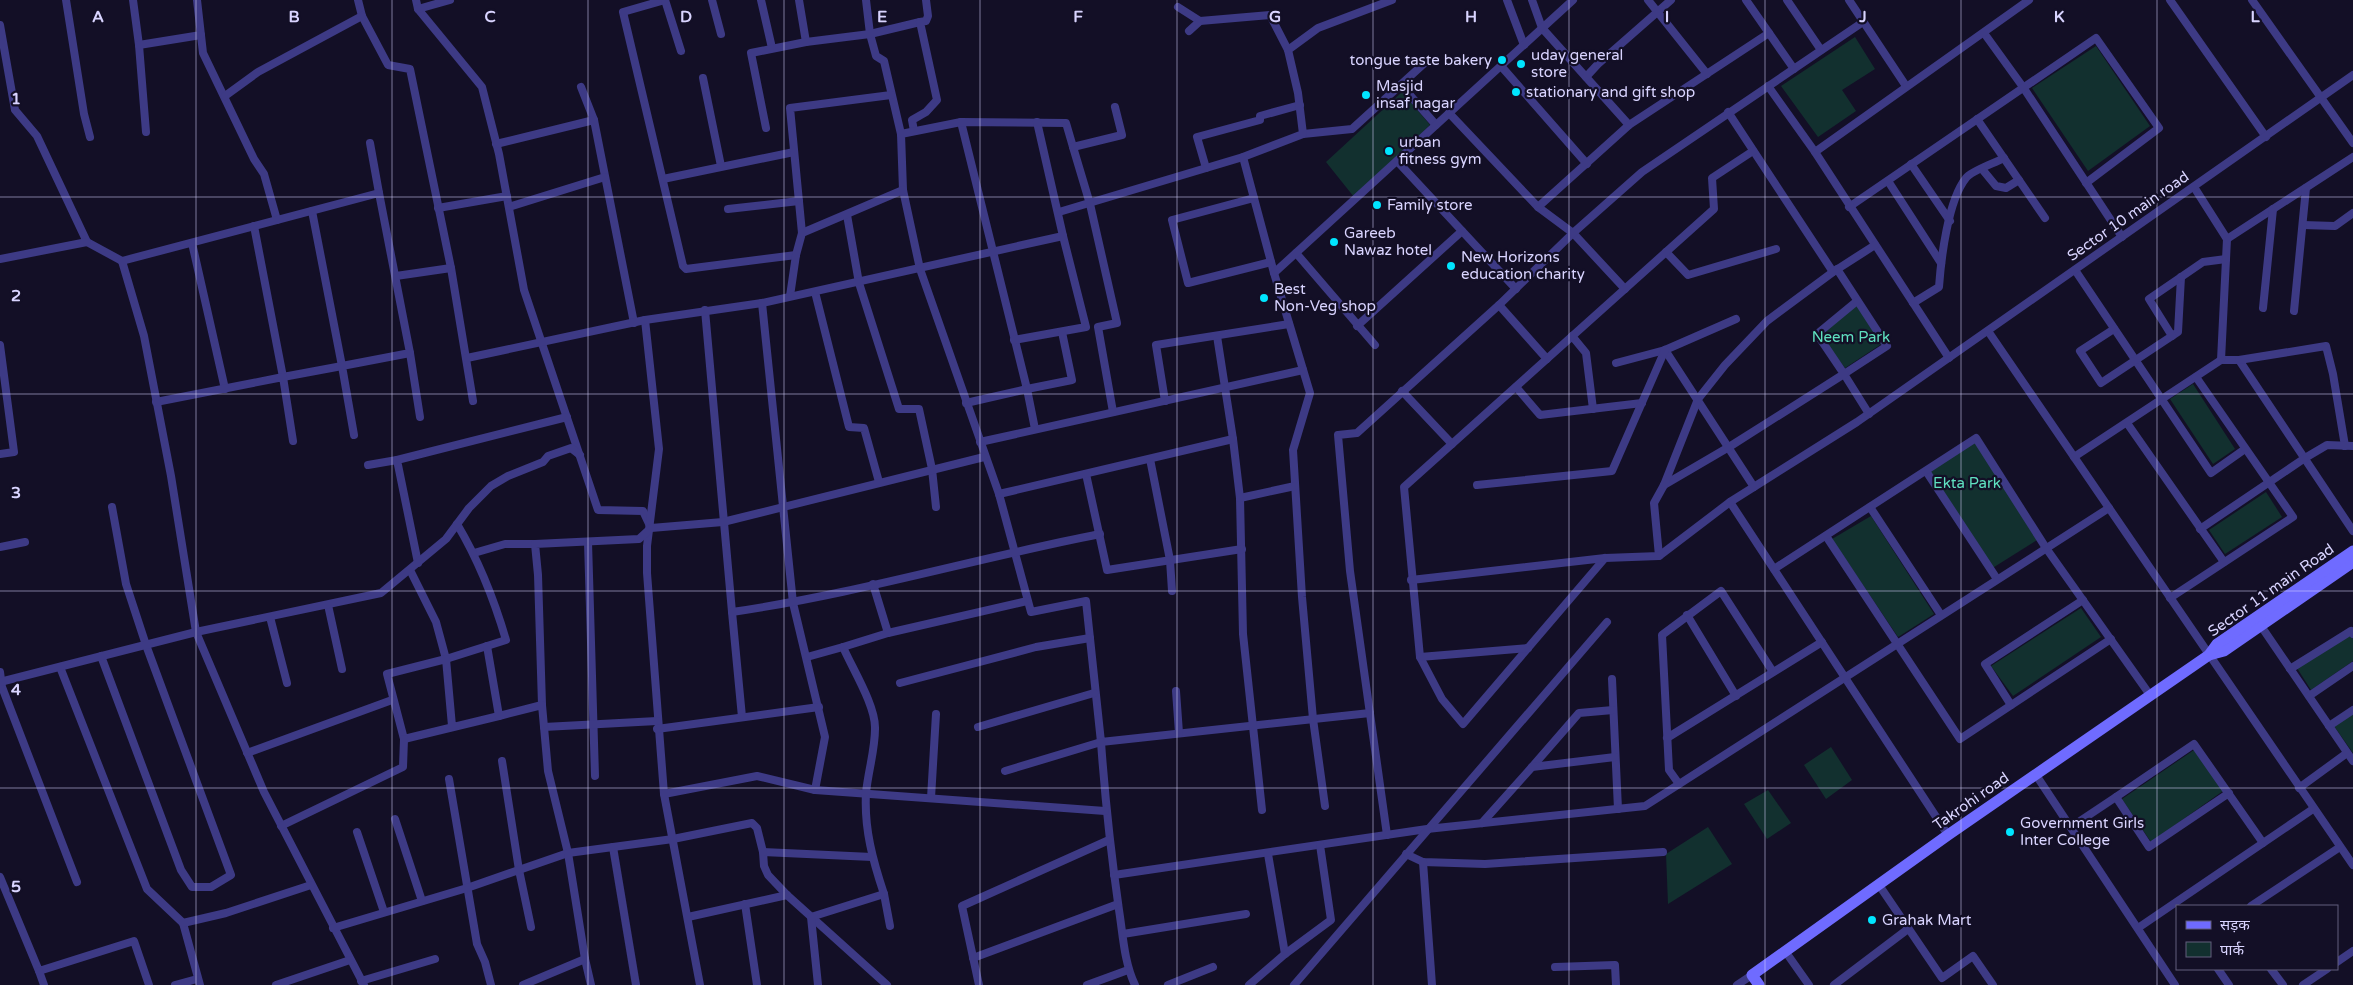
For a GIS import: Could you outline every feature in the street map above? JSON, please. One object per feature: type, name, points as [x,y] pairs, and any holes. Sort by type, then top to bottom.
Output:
[{"type":"street","points":[[66,0],[84,114],[90,137]]},
{"type":"street","points":[[133,0],[139,45],[146,132]]},
{"type":"street","points":[[197,0],[203,53],[254,159],[264,174],[277,220]]},
{"type":"street","points":[[358,0],[362,16],[388,65],[410,69],[451,268],[473,401]]},
{"type":"street","points":[[416,0],[418,9],[482,87],[507,196],[524,290],[598,510],[643,511],[651,528]]},
{"type":"street","points":[[418,9],[450,0]]},
{"type":"street","points":[[681,51],[665,0],[623,12],[683,266],[686,269],[796,255]]},
{"type":"street","points":[[712,0],[721,34]]},
{"type":"street","points":[[761,0],[772,48]]},
{"type":"street","points":[[799,0],[806,42]]},
{"type":"street","points":[[866,0],[870,34],[876,56],[884,60],[901,134],[903,190],[920,269],[966,403],[972,414],[984,457],[999,494],[1031,612],[1086,601],[1109,840],[1128,970],[1135,985]]},
{"type":"street","points":[[766,128],[751,53],[806,42],[870,34],[926,21],[928,16],[926,0]]},
{"type":"street","points":[[1288,50],[1318,28],[1392,0]]},
{"type":"street","points":[[1506,0],[1524,45]]},
{"type":"street","points":[[1532,0],[1542,28],[1629,125]]},
{"type":"street","points":[[1274,273],[1574,0]]},
{"type":"street","points":[[1648,0],[1659,11],[1707,74]]},
{"type":"street","points":[[1586,77],[1598,64],[1671,0]]},
{"type":"street","points":[[1746,0],[1794,68]]},
{"type":"street","points":[[1787,0],[1821,50]]},
{"type":"street","points":[[1849,0],[1906,86]]},
{"type":"street","points":[[1815,152],[2029,0]]},
{"type":"street","points":[[2170,0],[2266,136]]},
{"type":"street","points":[[2252,0],[2353,143]]},
{"type":"street","points":[[1178,8],[1200,21],[1270,15],[1288,50],[1300,105],[1303,134]]},
{"type":"street","points":[[225,96],[258,72],[362,16]]},
{"type":"street","points":[[1189,31],[1200,21]]},
{"type":"street","points":[[914,131],[912,120],[926,112],[937,100],[920,22]]},
{"type":"street","points":[[1387,835],[1350,571],[1338,435],[1357,433],[1516,290],[1573,233],[1642,172],[1863,22]]},
{"type":"street","points":[[0,25],[15,110],[37,136],[87,242],[122,261],[379,192]]},
{"type":"street","points":[[1538,207],[1629,125],[1769,33]]},
{"type":"street","points":[[1984,33],[2023,87],[2122,238]]},
{"type":"street","points":[[139,45],[201,35]]},
{"type":"street","points":[[1849,207],[2096,38],[2159,128],[2086,183]]},
{"type":"street","points":[[1059,212],[1243,157],[1303,134],[1352,129],[1429,60]]},
{"type":"street","points":[[1501,66],[1587,164]]},
{"type":"street","name":"Sector 10 main road","points":[[1658,556],[1730,502],[1869,414],[2353,76]]},
{"type":"street","points":[[703,78],[721,166]]},
{"type":"street","points":[[1400,85],[1436,125]]},
{"type":"street","points":[[1768,86],[1815,152],[1949,358]]},
{"type":"street","points":[[580,87],[594,120],[634,323]]},
{"type":"street","points":[[790,296],[796,255],[802,233],[790,108],[891,95]]},
{"type":"street","points":[[1206,168],[1197,137],[1260,120],[1260,116],[1300,105]]},
{"type":"street","points":[[1073,147],[1122,135],[1115,107]]},
{"type":"street","points":[[1664,485],[1729,447],[1887,346],[1728,112]]},
{"type":"street","points":[[1449,113],[1538,207],[1573,233],[1625,289]]},
{"type":"street","points":[[1977,119],[2045,218]]},
{"type":"street","points":[[496,144],[594,120]]},
{"type":"street","points":[[961,122],[1027,389],[1035,429]]},
{"type":"street","points":[[901,134],[961,122],[1066,123],[1090,204],[1118,323],[1014,340]]},
{"type":"street","points":[[1037,122],[1086,327]]},
{"type":"street","points":[[370,143],[396,276],[420,417]]},
{"type":"street","points":[[1605,558],[1463,724],[1442,699],[1420,657],[1411,580],[1404,487],[1714,208],[1712,178],[1753,150]]},
{"type":"street","points":[[663,179],[794,152]]},
{"type":"street","points":[[1243,157],[1274,273],[1310,393],[1293,450],[1302,597],[1313,719],[1325,806]]},
{"type":"street","points":[[2227,239],[2353,157]]},
{"type":"street","points":[[1913,303],[1939,287],[1941,263],[1954,202],[1966,177],[2004,158]]},
{"type":"street","points":[[1397,161],[1516,290]]},
{"type":"street","points":[[1911,164],[1950,221]]},
{"type":"street","points":[[1982,169],[1996,186],[2006,188],[2019,180]]},
{"type":"street","points":[[509,207],[605,177]]},
{"type":"street","points":[[1888,181],[1941,263]]},
{"type":"street","points":[[2194,187],[2227,239],[2221,360]]},
{"type":"street","points":[[2294,311],[2306,188]]},
{"type":"street","points":[[802,233],[903,190]]},
{"type":"street","points":[[438,208],[507,196]]},
{"type":"street","points":[[1254,198],[1172,220],[1188,283],[1271,262]]},
{"type":"street","points":[[728,209],[799,201]]},
{"type":"street","points":[[2263,308],[2273,209]]},
{"type":"street","points":[[312,211],[354,434]]},
{"type":"street","points":[[2302,224],[2335,226],[2353,213]]},
{"type":"street","points":[[847,215],[859,283],[899,409],[919,409],[932,470],[936,507]]},
{"type":"street","points":[[254,226],[283,377],[293,441]]},
{"type":"street","points":[[1358,326],[1462,231]]},
{"type":"street","points":[[467,358],[645,320],[762,303],[1064,236]]},
{"type":"street","points":[[0,259],[87,242]]},
{"type":"street","points":[[192,242],[225,390]]},
{"type":"street","points":[[1411,580],[1605,558],[1658,556],[1654,503],[1664,485],[1698,399],[1725,365],[1767,321],[1835,270],[1875,245]]},
{"type":"street","points":[[1666,252],[1688,275],[1776,249]]},
{"type":"street","points":[[1296,253],[1375,345]]},
{"type":"street","points":[[2172,336],[2150,299],[2203,262],[2226,259]]},
{"type":"street","points":[[122,261],[144,336],[171,476],[196,632],[247,753],[281,826],[362,983],[435,958]]},
{"type":"street","points":[[396,276],[451,268]]},
{"type":"street","points":[[2075,270],[2211,473],[2246,449]]},
{"type":"street","points":[[2114,329],[2080,351],[2101,383],[2178,332],[2181,277]]},
{"type":"street","points":[[815,292],[849,427],[864,428],[879,482]]},
{"type":"street","points":[[1857,301],[1817,334],[1869,414]]},
{"type":"street","points":[[762,303],[793,603],[825,736],[815,790]]},
{"type":"street","points":[[1499,305],[1547,359]]},
{"type":"street","points":[[705,310],[742,717]]},
{"type":"street","points":[[1616,363],[1665,350],[1736,319]]},
{"type":"street","points":[[645,320],[659,449],[651,528],[647,546],[647,573],[657,725],[664,794],[700,985]]},
{"type":"street","points":[[1165,400],[1156,345],[1289,324]]},
{"type":"street","points":[[1098,327],[1113,412]]},
{"type":"street","points":[[1988,330],[2353,865]]},
{"type":"street","points":[[966,403],[1072,380],[1062,332]]},
{"type":"street","points":[[1217,336],[1224,388],[1234,439],[1240,498],[1243,634],[1262,810]]},
{"type":"street","points":[[1572,336],[1586,353],[1593,409]]},
{"type":"street","points":[[0,345],[14,452],[0,454]]},
{"type":"street","points":[[2074,457],[2221,360],[2238,360],[2326,346],[2349,446],[2327,445],[2304,458],[2200,529]]},
{"type":"street","points":[[1665,350],[1754,487]]},
{"type":"street","points":[[1477,485],[1612,471],[1665,350]]},
{"type":"street","points":[[156,402],[410,353]]},
{"type":"street","points":[[2238,360],[2353,531]]},
{"type":"street","points":[[980,442],[1303,370]]},
{"type":"street","points":[[2170,598],[2293,517],[2196,377]]},
{"type":"street","points":[[1516,387],[1540,415],[1642,403]]},
{"type":"street","points":[[1402,391],[1452,444]]},
{"type":"street","points":[[368,465],[397,460],[567,417]]},
{"type":"street","points":[[2127,423],[2224,562]]},
{"type":"street","points":[[1774,570],[1976,438],[2046,548],[2150,695]]},
{"type":"street","points":[[999,494],[1234,439]]},
{"type":"street","points":[[1,682],[196,632],[381,593],[446,539],[491,486],[508,476],[543,462],[548,456],[571,448],[580,455]]},
{"type":"street","points":[[474,553],[505,544],[639,539],[651,528],[723,522],[984,457]]},
{"type":"street","points":[[1150,459],[1170,560],[1172,591]]},
{"type":"street","points":[[397,460],[418,563]]},
{"type":"street","points":[[1926,470],[1997,579]]},
{"type":"street","points":[[1086,474],[1107,570],[1242,549]]},
{"type":"street","points":[[1240,498],[1295,486]]},
{"type":"street","points":[[1730,502],[1948,835]]},
{"type":"street","points":[[101,656],[181,870],[192,887],[211,887],[231,875],[146,645],[126,584],[112,506]]},
{"type":"street","points":[[1870,507],[1941,615]]},
{"type":"street","points":[[1114,875],[1268,854],[1427,829],[1645,806],[1844,676],[2109,508]]},
{"type":"street","points":[[281,826],[403,767],[404,738],[392,700],[387,674],[446,659],[506,640],[493,597],[474,553],[457,524]]},
{"type":"street","points":[[732,612],[793,603],[1015,551],[1100,534]]},
{"type":"street","points":[[1826,536],[1960,739],[2111,640]]},
{"type":"street","points":[[0,547],[25,542]]},
{"type":"street","points":[[588,542],[595,776]]},
{"type":"street","points":[[535,544],[538,574],[542,705],[548,771],[568,853],[591,985]]},
{"type":"street","name":"Sector 11 main Road","points":[[2208,655],[2217,644],[2353,551]]},
{"type":"street","points":[[2208,655],[2224,652],[2353,562]]},
{"type":"street","points":[[410,570],[436,622],[446,659],[452,726]]},
{"type":"street","points":[[873,584],[888,633]]},
{"type":"street","points":[[1679,784],[1670,770],[1662,635],[1721,591],[1773,672]]},
{"type":"street","points":[[2011,705],[1985,664],[2083,600]]},
{"type":"street","points":[[806,657],[888,633],[1027,601]]},
{"type":"street","points":[[328,605],[342,669]]},
{"type":"street","points":[[1687,615],[1736,696]]},
{"type":"street","points":[[270,617],[286,683]]},
{"type":"street","points":[[1294,985],[1607,622]]},
{"type":"street","points":[[2261,626],[2353,762]]},
{"type":"street","points":[[2290,669],[2352,631]]},
{"type":"street","points":[[900,683],[1036,648],[1090,638]]},
{"type":"street","points":[[1667,738],[1822,642]]},
{"type":"street","points":[[488,646],[499,716]]},
{"type":"street","points":[[843,647],[870,706],[876,727],[866,793],[866,824],[872,857],[884,894],[890,926]]},
{"type":"street","points":[[1420,657],[1528,648]]},
{"type":"street","name":"Takrohi road","points":[[1752,975],[1948,835],[2208,655]]},
{"type":"street","points":[[60,666],[147,889],[183,924],[199,982],[175,985]]},
{"type":"street","points":[[2309,696],[2353,666]]},
{"type":"street","points":[[0,672],[2,687],[77,882]]},
{"type":"street","points":[[1612,679],[1618,809]]},
{"type":"street","points":[[1176,691],[1179,733]]},
{"type":"street","points":[[978,727],[1094,692]]},
{"type":"street","points":[[247,753],[392,700]]},
{"type":"street","points":[[404,738],[542,705]]},
{"type":"street","points":[[544,726],[592,724],[657,725],[742,717],[819,706]]},
{"type":"street","points":[[1482,823],[1579,713],[1613,710]]},
{"type":"street","points":[[2329,726],[2353,710]]},
{"type":"street","points":[[1005,771],[1101,742],[1370,713]]},
{"type":"street","points":[[931,798],[936,714]]},
{"type":"street","points":[[2071,827],[2194,744],[2264,843]]},
{"type":"street","points":[[2299,788],[2347,753]]},
{"type":"street","points":[[1532,767],[1615,757]]},
{"type":"street","points":[[502,761],[519,870],[531,927]]},
{"type":"street","points":[[2036,775],[2175,985]]},
{"type":"street","points":[[664,794],[757,776],[815,790],[1106,811]]},
{"type":"street","points":[[449,779],[477,944],[485,962],[491,985]]},
{"type":"street","points":[[2116,797],[2150,847],[2229,793]]},
{"type":"street","points":[[2138,928],[2176,905],[2313,809]]},
{"type":"street","points":[[395,819],[422,901]]},
{"type":"street","points":[[333,928],[467,888],[568,853],[673,839],[752,823],[757,828],[763,852],[764,866],[768,875],[787,895],[887,985]]},
{"type":"street","points":[[357,832],[384,912]]},
{"type":"street","points":[[979,985],[962,906],[1109,840]]},
{"type":"street","points":[[1249,985],[1285,954],[1332,920],[1320,845]]},
{"type":"street","points":[[613,847],[636,985]]},
{"type":"street","points":[[2253,905],[2340,847]]},
{"type":"street","points":[[763,852],[872,857]]},
{"type":"street","points":[[1406,854],[1423,862],[1485,864],[1663,852]]},
{"type":"street","points":[[1268,854],[1285,954]]},
{"type":"street","points":[[1423,862],[1432,985]]},
{"type":"street","points":[[0,877],[44,985]]},
{"type":"street","points":[[183,924],[226,913],[311,885]]},
{"type":"street","points":[[1879,885],[1944,982],[1973,956],[1993,985]]},
{"type":"street","points":[[811,917],[884,894]]},
{"type":"street","points":[[688,917],[787,895]]},
{"type":"street","points":[[745,904],[757,985]]},
{"type":"street","points":[[973,958],[1118,904]]},
{"type":"street","points":[[1123,934],[1246,914]]},
{"type":"street","points":[[811,917],[818,985]]},
{"type":"street","points":[[1834,985],[1908,929]]},
{"type":"street","points":[[39,971],[134,941],[149,985]]},
{"type":"street","points":[[1785,951],[1809,985]]},
{"type":"street","points":[[2338,961],[2353,951]]},
{"type":"street","points":[[522,985],[585,959]]},
{"type":"street","points":[[276,985],[350,960]]},
{"type":"street","points":[[1555,967],[1615,965],[1616,985]]},
{"type":"street","points":[[1168,985],[1213,967]]},
{"type":"street","points":[[1087,985],[1128,970]]},
{"type":"street","points":[[2219,970],[2229,985]]},
{"type":"street","points":[[2272,970],[2283,985]]},
{"type":"street","points":[[2303,985],[2326,970]]},
{"type":"street","points":[[1737,985],[1752,975],[1759,985]]},
{"type":"green space","points":[[1855,37],[1875,69],[1842,90],[1856,111],[1818,137],[1781,86]]},
{"type":"green space","points":[[2096,46],[2150,126],[2088,171],[2032,88]]},
{"type":"green space","points":[[1402,92],[1430,125],[1354,197],[1326,162]]},
{"type":"green space","name":"Neem Park","points":[[1856,303],[1883,343],[1845,368],[1820,334]]},
{"type":"green space","points":[[2193,384],[2235,449],[2213,464],[2170,399]]},
{"type":"green space","name":"Ekta Park","points":[[1975,441],[2037,540],[1991,569],[1926,473]]},
{"type":"green space","points":[[2266,492],[2282,517],[2225,554],[2209,530]]},
{"type":"green space","points":[[1871,516],[1934,614],[1898,637],[1832,539]]},
{"type":"green space","points":[[2081,608],[2101,637],[2013,696],[1991,666]]},
{"type":"green space","points":[[2350,634],[2353,639],[2353,661],[2311,690],[2297,668]]},
{"type":"green space","points":[[2353,713],[2353,753],[2334,726]]},
{"type":"green space","points":[[1831,747],[1852,780],[1826,799],[1804,765]]},
{"type":"green space","points":[[2194,750],[2223,791],[2151,842],[2122,799]]},
{"type":"green space","points":[[1768,790],[1791,823],[1767,839],[1744,804]]},
{"type":"green space","points":[[1708,827],[1732,864],[1668,904],[1666,854]]},
{"type":"place","name":"tongue taste bakery","points":[[1502,60]]},
{"type":"place","name":"uday general store","points":[[1521,64]]},
{"type":"place","name":"stationary and gift shop","points":[[1516,92]]},
{"type":"place","name":"Masjid insaf nagar","points":[[1366,95]]},
{"type":"place","name":"urban fitness gym","points":[[1389,151]]},
{"type":"place","name":"Family store","points":[[1377,205]]},
{"type":"place","name":"Gareeb Nawaz hotel","points":[[1334,242]]},
{"type":"place","name":"New Horizons education charity","points":[[1451,266]]},
{"type":"place","name":"Best Non-Veg shop","points":[[1264,298]]},
{"type":"place","name":"Government Girls Inter College","points":[[2010,832]]},
{"type":"place","name":"Grahak Mart","points":[[1872,920]]}]
